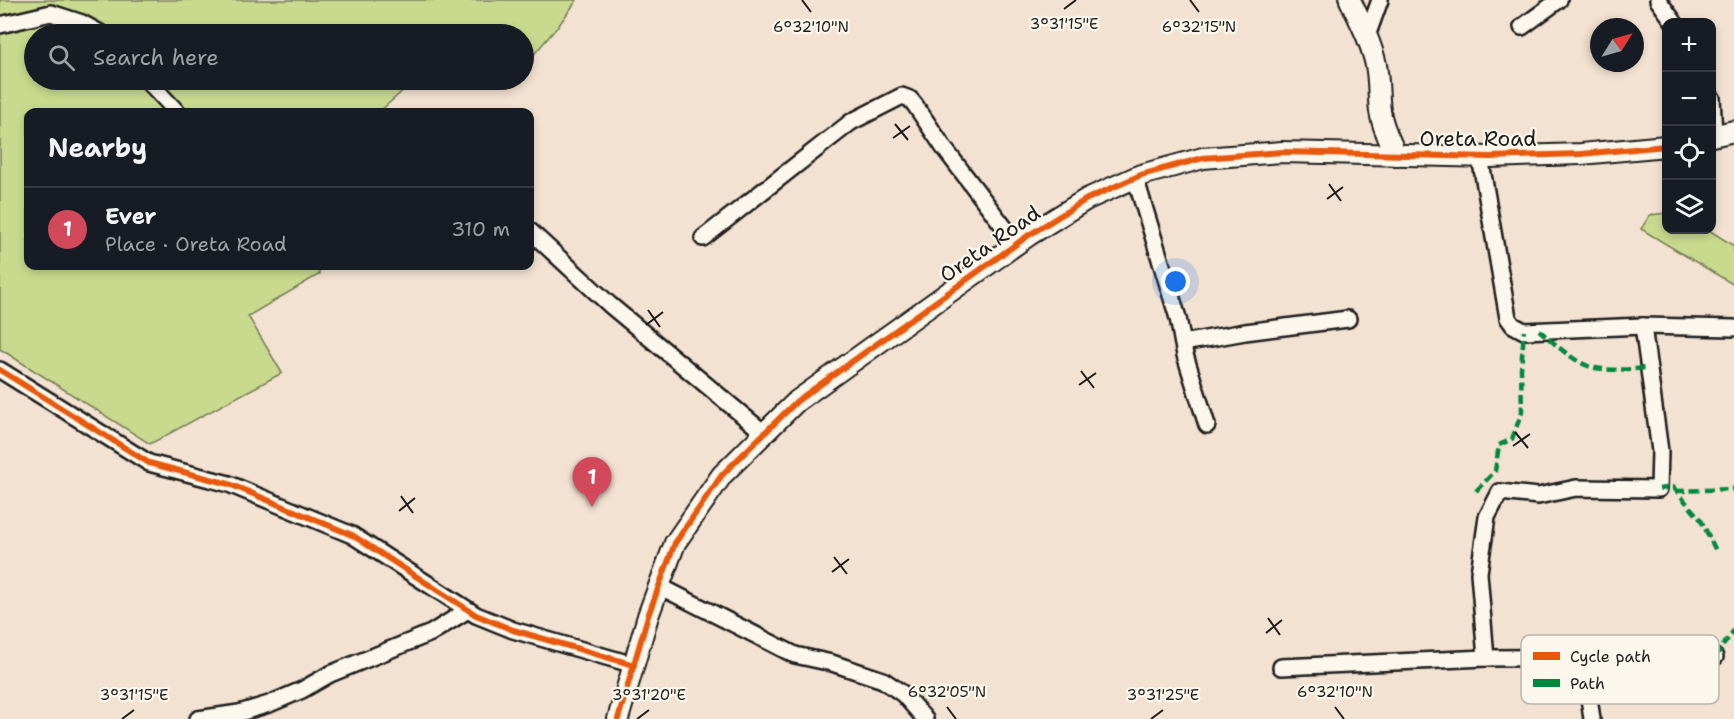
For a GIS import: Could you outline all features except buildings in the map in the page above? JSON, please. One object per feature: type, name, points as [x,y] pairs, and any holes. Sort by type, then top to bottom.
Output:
[{"type":"street","points":[[1350,0],[1367,36],[1375,62],[1380,86],[1380,111],[1386,134],[1396,155]]},
{"type":"street","points":[[1367,36],[1380,0]]},
{"type":"street","points":[[1522,27],[1559,0]]},
{"type":"street","points":[[1658,0],[1671,18]]},
{"type":"street","points":[[0,25],[51,13],[82,24]]},
{"type":"street","points":[[156,90],[173,108]]},
{"type":"street","points":[[704,238],[851,122],[902,96],[910,99],[915,105],[944,148],[1017,244]]},
{"type":"street","points":[[1716,135],[1734,131]]},
{"type":"street","name":"Oreta Road","points":[[618,719],[659,586],[675,543],[722,475],[797,401],[1017,244],[1087,199],[1135,177],[1203,158],[1282,152],[1480,157],[1581,154],[1662,146]]},
{"type":"street","points":[[1480,157],[1508,318],[1513,325],[1524,331],[1643,326],[1734,328]]},
{"type":"street","points":[[1135,177],[1178,318],[1185,355],[1207,425]]},
{"type":"street","points":[[534,235],[610,305],[764,434]]},
{"type":"street","points":[[1183,343],[1245,332],[1348,319]]},
{"type":"street","points":[[1486,658],[1479,573],[1487,517],[1500,492],[1538,496],[1576,488],[1659,489],[1660,451],[1643,326]]},
{"type":"street","points":[[0,370],[149,463],[229,484],[352,535],[476,615],[513,630],[634,665]]},
{"type":"street","points":[[659,586],[795,655],[832,663],[883,680],[903,693],[926,719]]},
{"type":"street","points":[[198,719],[239,713],[268,704],[302,690],[330,674],[431,633],[468,609]]},
{"type":"street","points":[[1281,667],[1521,658]]},
{"type":"street","points":[[1590,704],[1592,719]]},
{"type":"green space","points":[[0,0],[577,0],[534,54],[534,24],[24,24],[24,90],[404,90],[384,108],[24,108],[24,270],[318,270],[320,274],[248,316],[282,373],[150,444],[0,349]]},
{"type":"green space","points":[[1662,214],[1662,234],[1715,234],[1734,246],[1734,285],[1641,229],[1650,215]]},
{"type":"marked path","points":[[1539,330],[1568,355],[1588,366],[1610,370],[1648,368]]},
{"type":"marked path","points":[[1476,491],[1495,471],[1499,445],[1512,439],[1522,412],[1521,369],[1524,331]]},
{"type":"marked path","points":[[1659,489],[1673,487],[1701,520],[1717,553]]},
{"type":"marked path","points":[[1677,491],[1734,489]]},
{"type":"marked path","points":[[1719,651],[1734,630]]},
{"type":"cycle path","points":[[618,719],[648,616],[675,543],[722,475],[797,401],[1029,235],[1087,199],[1141,175],[1203,158],[1282,152],[1490,157],[1581,154],[1662,146]]},
{"type":"cycle path","points":[[0,370],[149,463],[229,484],[352,535],[476,615],[513,630],[634,665]]},
{"type":"place","name":"Ever","points":[[592,507]]}]
